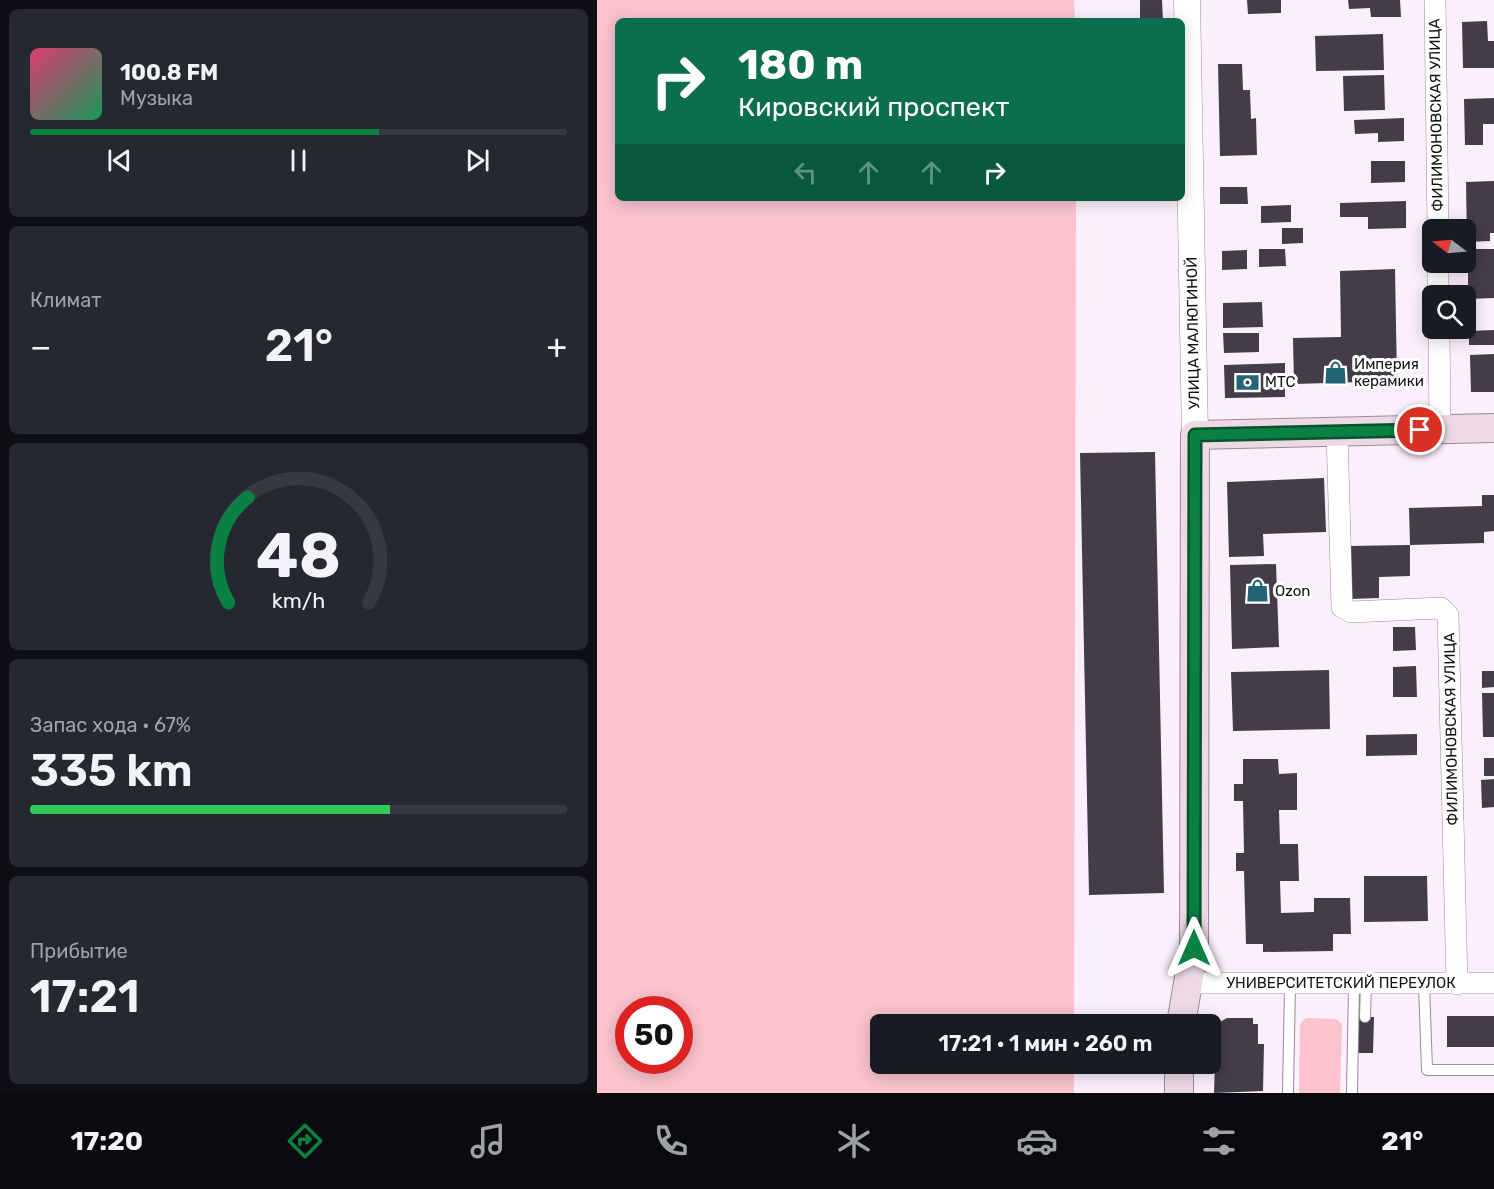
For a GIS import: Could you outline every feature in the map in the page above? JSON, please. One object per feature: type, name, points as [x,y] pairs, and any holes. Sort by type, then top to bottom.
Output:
[{"type":"main road","points":[[1195,435],[1494,428]]},
{"type":"main road","name":"УЛИЦА МАЛЮГИНОЙ","points":[[1183,1014],[1194,948],[1195,435]]},
{"type":"main road","points":[[1179,1074],[1179,1093]]},
{"type":"street","name":"УЛИЦА МАЛЮГИНОЙ","points":[[1187,0],[1195,435]]},
{"type":"street","name":"ФИЛИМОНОВСКАЯ УЛИЦА","points":[[1435,0],[1438,219]]},
{"type":"street","points":[[1439,339],[1440,430]]},
{"type":"street","name":"ФИЛИМОНОВСКАЯ УЛИЦА","points":[[1337,432],[1342,607],[1351,612],[1441,608],[1448,615],[1457,984]]},
{"type":"street","name":"УНИВЕРСИТЕТСКИЙ ПЕРЕУЛОК","points":[[1188,983],[1494,983]]},
{"type":"lane","points":[[1288,1093],[1290,984]]},
{"type":"lane","points":[[1360,984],[1365,1017]]},
{"type":"lane","points":[[1352,1093],[1360,984]]},
{"type":"lane","points":[[1424,984],[1427,1070],[1494,1070]]},
{"type":"shaded area","points":[[597,0],[1074,0],[1075,18],[615,18],[615,201],[1076,201],[1074,1014],[870,1014],[870,1074],[1074,1074],[1074,1093],[597,1093]]},
{"type":"shaded area","points":[[1307,1018],[1336,1019],[1342,1024],[1340,1093],[1300,1093],[1299,1091],[1300,1024]]},
{"type":"building","points":[[1140,0],[1162,0],[1163,18],[1140,18]]},
{"type":"building","points":[[1247,0],[1281,0],[1281,13],[1248,14]]},
{"type":"building","points":[[1348,0],[1400,0],[1401,17],[1371,17],[1370,8],[1349,9]]},
{"type":"building","points":[[1487,21],[1488,41],[1494,41],[1494,68],[1463,68],[1462,22]]},
{"type":"building","points":[[1383,34],[1384,70],[1316,71],[1315,36]]},
{"type":"building","points":[[1218,64],[1242,64],[1243,90],[1250,90],[1251,119],[1256,118],[1257,155],[1220,156]]},
{"type":"building","points":[[1384,75],[1385,110],[1344,111],[1343,76]]},
{"type":"building","points":[[1494,98],[1494,124],[1483,124],[1483,145],[1465,145],[1464,99]]},
{"type":"building","points":[[1404,118],[1404,141],[1378,142],[1378,133],[1355,134],[1354,120]]},
{"type":"building","points":[[1371,161],[1405,161],[1405,182],[1371,183]]},
{"type":"building","points":[[1494,181],[1494,233],[1490,233],[1490,241],[1476,242],[1476,219],[1467,219],[1466,182]]},
{"type":"building","points":[[1220,187],[1247,187],[1248,204],[1220,204]]},
{"type":"building","points":[[1406,201],[1406,228],[1368,229],[1368,217],[1340,217],[1340,203]]},
{"type":"building","points":[[1291,205],[1291,222],[1261,223],[1261,206]]},
{"type":"building","points":[[1282,228],[1303,228],[1303,243],[1282,244]]},
{"type":"building","points":[[1259,249],[1285,249],[1286,266],[1259,267]]},
{"type":"building","points":[[1476,249],[1494,249],[1494,298],[1476,299],[1476,285],[1468,285],[1468,273],[1476,273]]},
{"type":"building","points":[[1247,250],[1247,269],[1222,270],[1222,251]]},
{"type":"building","points":[[1395,269],[1397,381],[1294,384],[1293,338],[1341,337],[1340,271]]},
{"type":"building","points":[[1262,302],[1263,327],[1223,328],[1223,303]]},
{"type":"building","points":[[1494,330],[1494,345],[1469,345],[1469,339],[1476,339],[1476,331]]},
{"type":"building","points":[[1223,333],[1259,333],[1259,352],[1224,353]]},
{"type":"building","points":[[1494,354],[1494,392],[1471,392],[1470,355]]},
{"type":"building","points":[[1285,363],[1285,397],[1225,398],[1224,365]]},
{"type":"building","points":[[1155,452],[1164,893],[1089,895],[1080,453]]},
{"type":"building","points":[[1324,478],[1326,532],[1263,534],[1264,556],[1229,557],[1227,482]]},
{"type":"building","points":[[1482,495],[1494,495],[1494,531],[1484,532],[1484,543],[1410,545],[1409,508],[1482,506]]},
{"type":"building","points":[[1410,545],[1410,576],[1379,577],[1379,598],[1349,599],[1348,546]]},
{"type":"building","points":[[1276,564],[1279,647],[1232,649],[1230,565]]},
{"type":"building","points":[[1393,627],[1415,627],[1416,650],[1393,651]]},
{"type":"building","points":[[1416,666],[1417,697],[1393,697],[1393,667]]},
{"type":"building","points":[[1329,670],[1330,729],[1233,731],[1231,672]]},
{"type":"building","points":[[1482,671],[1494,671],[1494,687],[1482,688]]},
{"type":"building","points":[[1482,693],[1494,693],[1494,737],[1483,737]]},
{"type":"building","points":[[1417,734],[1417,755],[1366,756],[1366,735]]},
{"type":"building","points":[[1484,758],[1494,758],[1494,776],[1484,776]]},
{"type":"building","points":[[1243,759],[1278,759],[1279,774],[1297,773],[1297,810],[1279,810],[1280,844],[1298,844],[1299,881],[1280,881],[1281,913],[1314,912],[1314,898],[1350,898],[1351,934],[1333,934],[1333,951],[1263,952],[1263,944],[1246,944],[1244,871],[1236,871],[1236,853],[1244,853],[1243,801],[1234,801],[1234,784],[1243,784]]},
{"type":"building","points":[[1494,779],[1494,807],[1482,808],[1481,780]]},
{"type":"building","points":[[1364,876],[1427,876],[1428,921],[1364,922]]},
{"type":"building","points":[[1447,1016],[1494,1016],[1494,1047],[1447,1047]]},
{"type":"building","points":[[1357,1017],[1374,1017],[1373,1053],[1356,1053]]},
{"type":"building","points":[[1227,1018],[1253,1018],[1253,1024],[1258,1024],[1258,1044],[1264,1044],[1263,1091],[1214,1093],[1215,1074],[1221,1074],[1221,1021]]},
{"type":"place","name":"Империя керамики","points":[[1336,373]]},
{"type":"place","name":"МТС","points":[[1247,382]]},
{"type":"place","name":"Ozon","points":[[1257,591]]},
{"type":"route","points":[[1194,948],[1195,435],[1420,430]]}]
